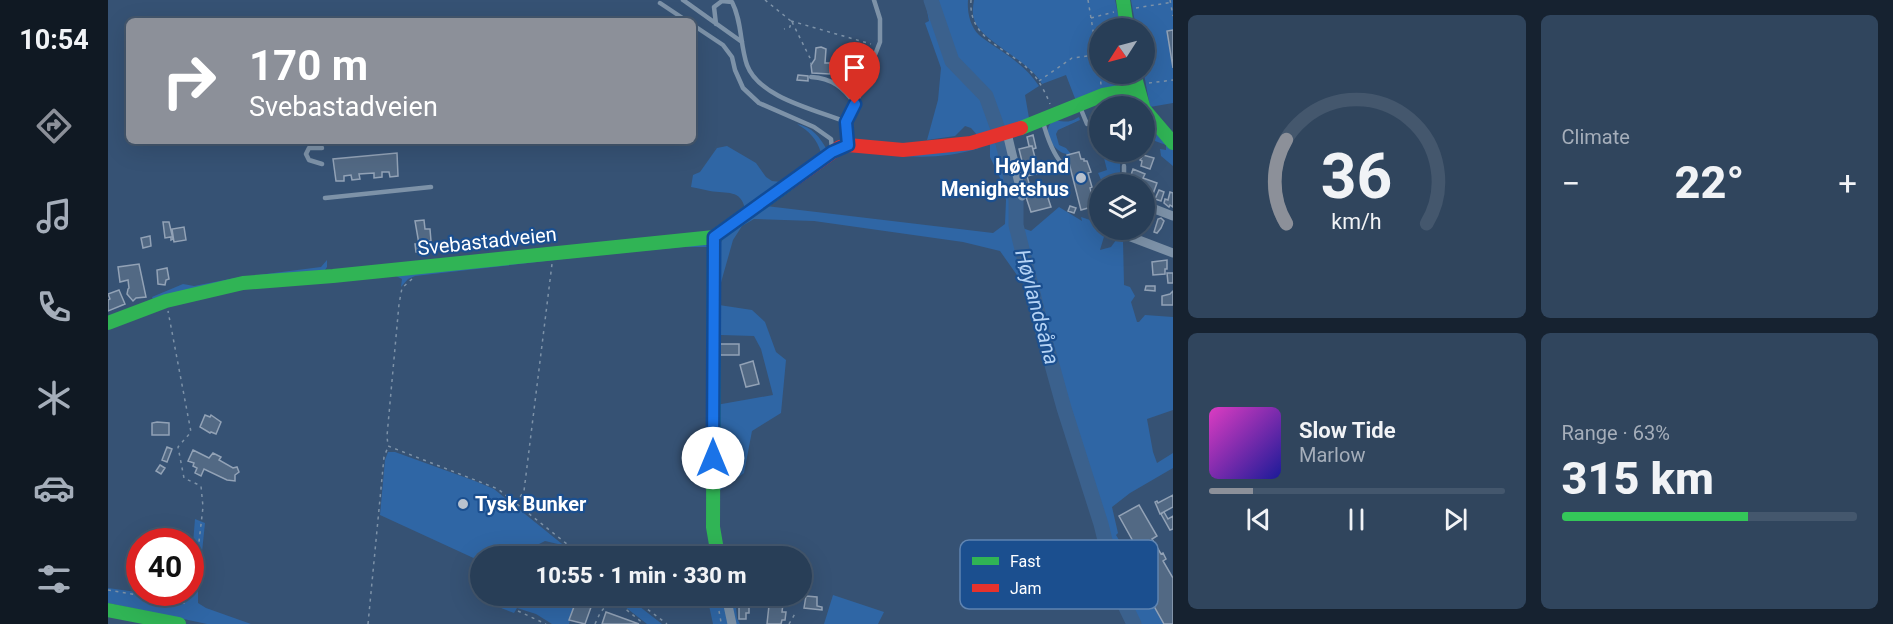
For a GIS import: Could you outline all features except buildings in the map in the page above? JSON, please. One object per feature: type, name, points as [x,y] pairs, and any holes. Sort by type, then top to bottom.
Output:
[{"type":"street","name":"Svebastadveien","points":[[108,323],[166,302],[243,283],[344,275],[714,237],[832,152],[848,145],[903,150],[946,146],[1002,135],[1131,84]]},
{"type":"street","points":[[1155,119],[1170,134]]},
{"type":"street","points":[[1002,135],[1022,196]]},
{"type":"street","points":[[1155,209],[1173,216]]},
{"type":"street","points":[[714,237],[713,527],[716,546]]},
{"type":"street","points":[[1139,240],[1173,253]]},
{"type":"street","points":[[728,606],[732,624]]},
{"type":"street","points":[[108,610],[179,624]]},
{"type":"lane","points":[[683,0],[742,42]]},
{"type":"lane","points":[[848,145],[846,122],[880,42],[879,19],[874,0]]},
{"type":"lane","points":[[716,24],[714,7],[722,1],[732,2],[743,34],[742,42],[748,67],[759,82],[781,99],[846,122]]},
{"type":"lane","points":[[660,3],[682,18]]},
{"type":"lane","points":[[696,27],[723,45],[732,57],[743,88],[759,104],[814,127],[831,139],[832,152]]},
{"type":"lane","points":[[811,77],[836,82],[855,104]]},
{"type":"lane","points":[[1080,104],[1087,124]]},
{"type":"lane","points":[[1042,119],[1047,137],[1062,164]]},
{"type":"lane","points":[[322,148],[309,148],[306,154],[309,160],[322,164]]},
{"type":"lane","points":[[1124,166],[1124,174]]},
{"type":"lane","points":[[325,198],[431,187]]},
{"type":"path","points":[[765,0],[791,21],[878,46]]},
{"type":"path","points":[[971,0],[972,20],[980,32],[1022,63],[1038,81],[1053,109]]},
{"type":"path","points":[[1088,0],[1091,18],[1124,5],[1171,2],[1173,16]]},
{"type":"path","points":[[784,28],[790,27],[791,21]]},
{"type":"path","points":[[791,21],[811,64]]},
{"type":"path","points":[[1038,81],[1072,58],[1089,56]]},
{"type":"path","points":[[1155,81],[1173,80]]},
{"type":"path","points":[[516,504],[524,491],[552,263]]},
{"type":"path","points":[[368,624],[384,457],[388,446],[399,304],[402,288],[414,277]]},
{"type":"path","points":[[108,590],[184,603],[193,594],[203,507],[201,486],[184,478],[178,447],[191,432],[166,302]]},
{"type":"path","points":[[388,446],[498,489],[569,546]]},
{"type":"path","points":[[596,624],[605,606]]},
{"type":"path","points":[[621,606],[644,624]]},
{"type":"path","points":[[643,606],[667,624]]},
{"type":"path","points":[[718,606],[720,624]]},
{"type":"path","points":[[518,611],[546,624]]},
{"type":"path","points":[[789,624],[796,612]]},
{"type":"shaded area","points":[[925,0],[968,0],[970,19],[976,31],[982,38],[1019,64],[1039,86],[1025,95],[1029,118],[979,137],[971,128],[965,126],[955,136],[927,140],[938,100],[941,68],[925,23],[929,21]]},
{"type":"shaded area","points":[[974,0],[1115,0],[1119,18],[1089,18],[1089,84],[1118,84],[1076,101],[1066,75],[1042,84],[1027,67],[985,35],[978,27],[973,12]]},
{"type":"shaded area","points":[[1131,0],[1173,0],[1173,103],[1155,106],[1155,96],[1148,96],[1146,84],[1155,84],[1155,18],[1134,18]]},
{"type":"shaded area","points":[[1079,117],[1080,120],[1058,130],[1056,134],[1059,145],[1071,154],[1061,152],[1049,138],[1048,127],[1053,122],[1072,121]]},
{"type":"shaded area","points":[[797,124],[815,133],[827,150],[745,209],[737,195],[691,187],[693,175],[700,172],[717,148],[727,146],[756,163],[766,177],[772,181],[781,182],[821,153],[812,136]]},
{"type":"shaded area","points":[[1155,133],[1173,150],[1173,166],[1161,156],[1160,149],[1166,150],[1166,145],[1155,141]]},
{"type":"shaded area","points":[[1000,138],[1018,193],[1019,227],[1031,231],[1059,207],[1082,221],[1081,217],[1089,220],[1089,240],[1103,240],[1100,250],[1111,247],[1116,240],[1123,240],[1124,285],[1130,287],[1135,296],[1131,302],[1137,322],[1145,315],[1173,317],[1173,410],[1147,419],[1157,463],[1173,453],[1173,468],[1130,493],[1112,507],[1118,533],[1116,535],[1119,540],[1102,540],[1026,288],[1000,251],[963,242],[814,221],[754,219],[742,226],[733,240],[720,286],[719,305],[752,310],[765,322],[776,352],[786,360],[781,413],[752,431],[744,473],[716,493],[716,405],[773,395],[761,349],[754,336],[721,335],[717,331],[720,244],[725,235],[766,206],[993,233],[1005,224],[1006,200],[1002,182],[990,157],[990,142]]},
{"type":"shaded area","points":[[976,146],[979,148],[951,155],[903,156]]},
{"type":"shaded area","points":[[1105,162],[1120,162],[1120,174],[1098,173],[1107,170]]},
{"type":"shaded area","points":[[705,243],[708,247],[683,247],[590,256],[415,276],[408,279],[401,287],[402,279],[392,274]]},
{"type":"shaded area","points":[[327,260],[327,267],[322,274],[154,302],[152,297],[183,284],[194,286],[235,278],[321,267]]},
{"type":"shaded area","points":[[388,452],[395,452],[494,489],[565,546],[545,541],[539,546],[470,546],[470,556],[380,515],[385,460]]},
{"type":"shaded area","points":[[195,519],[205,523],[204,533],[204,528],[194,528]]},
{"type":"shaded area","points":[[108,588],[126,591],[126,606],[203,606],[251,624],[207,624],[108,603]]},
{"type":"shaded area","points":[[833,595],[884,612],[878,624],[824,624]]},
{"type":"shaded area","points":[[496,606],[575,606],[569,624],[552,624],[536,614],[517,608],[514,613]]},
{"type":"shaded area","points":[[624,606],[639,606],[662,624],[647,624]]},
{"type":"shaded area","points":[[709,606],[736,606],[740,624],[713,624]]},
{"type":"shaded area","points":[[1122,609],[1155,609],[1164,624],[1127,624]]},
{"type":"waterway","name":"Høylandsåna","points":[[931,0],[952,61],[986,96],[1003,143],[1016,200],[1016,225],[1042,329],[1105,540]]},
{"type":"waterway","name":"Høylandsåna","points":[[1127,609],[1134,624]]},
{"type":"traffic: fast","points":[[1123,0],[1126,18]]},
{"type":"traffic: fast","points":[[1137,84],[1140,96]]},
{"type":"traffic: fast","points":[[1021,128],[1103,95],[1137,89]]},
{"type":"traffic: fast","points":[[1155,122],[1173,143]]},
{"type":"traffic: fast","points":[[108,323],[166,301],[243,283],[714,237],[788,184]]},
{"type":"traffic: fast","points":[[714,237],[713,527],[716,546]]},
{"type":"traffic: fast","points":[[108,610],[179,624]]},
{"type":"traffic: jam","points":[[788,184],[840,147],[848,145],[903,150],[971,143],[1021,128]]},
{"type":"place","name":"Høyland Menighetshus","points":[[1081,178]]},
{"type":"place","name":"Tysk Bunker","points":[[463,504]]},
{"type":"route","points":[[713,458],[714,237],[832,152],[848,145],[846,122],[855,104]]}]
